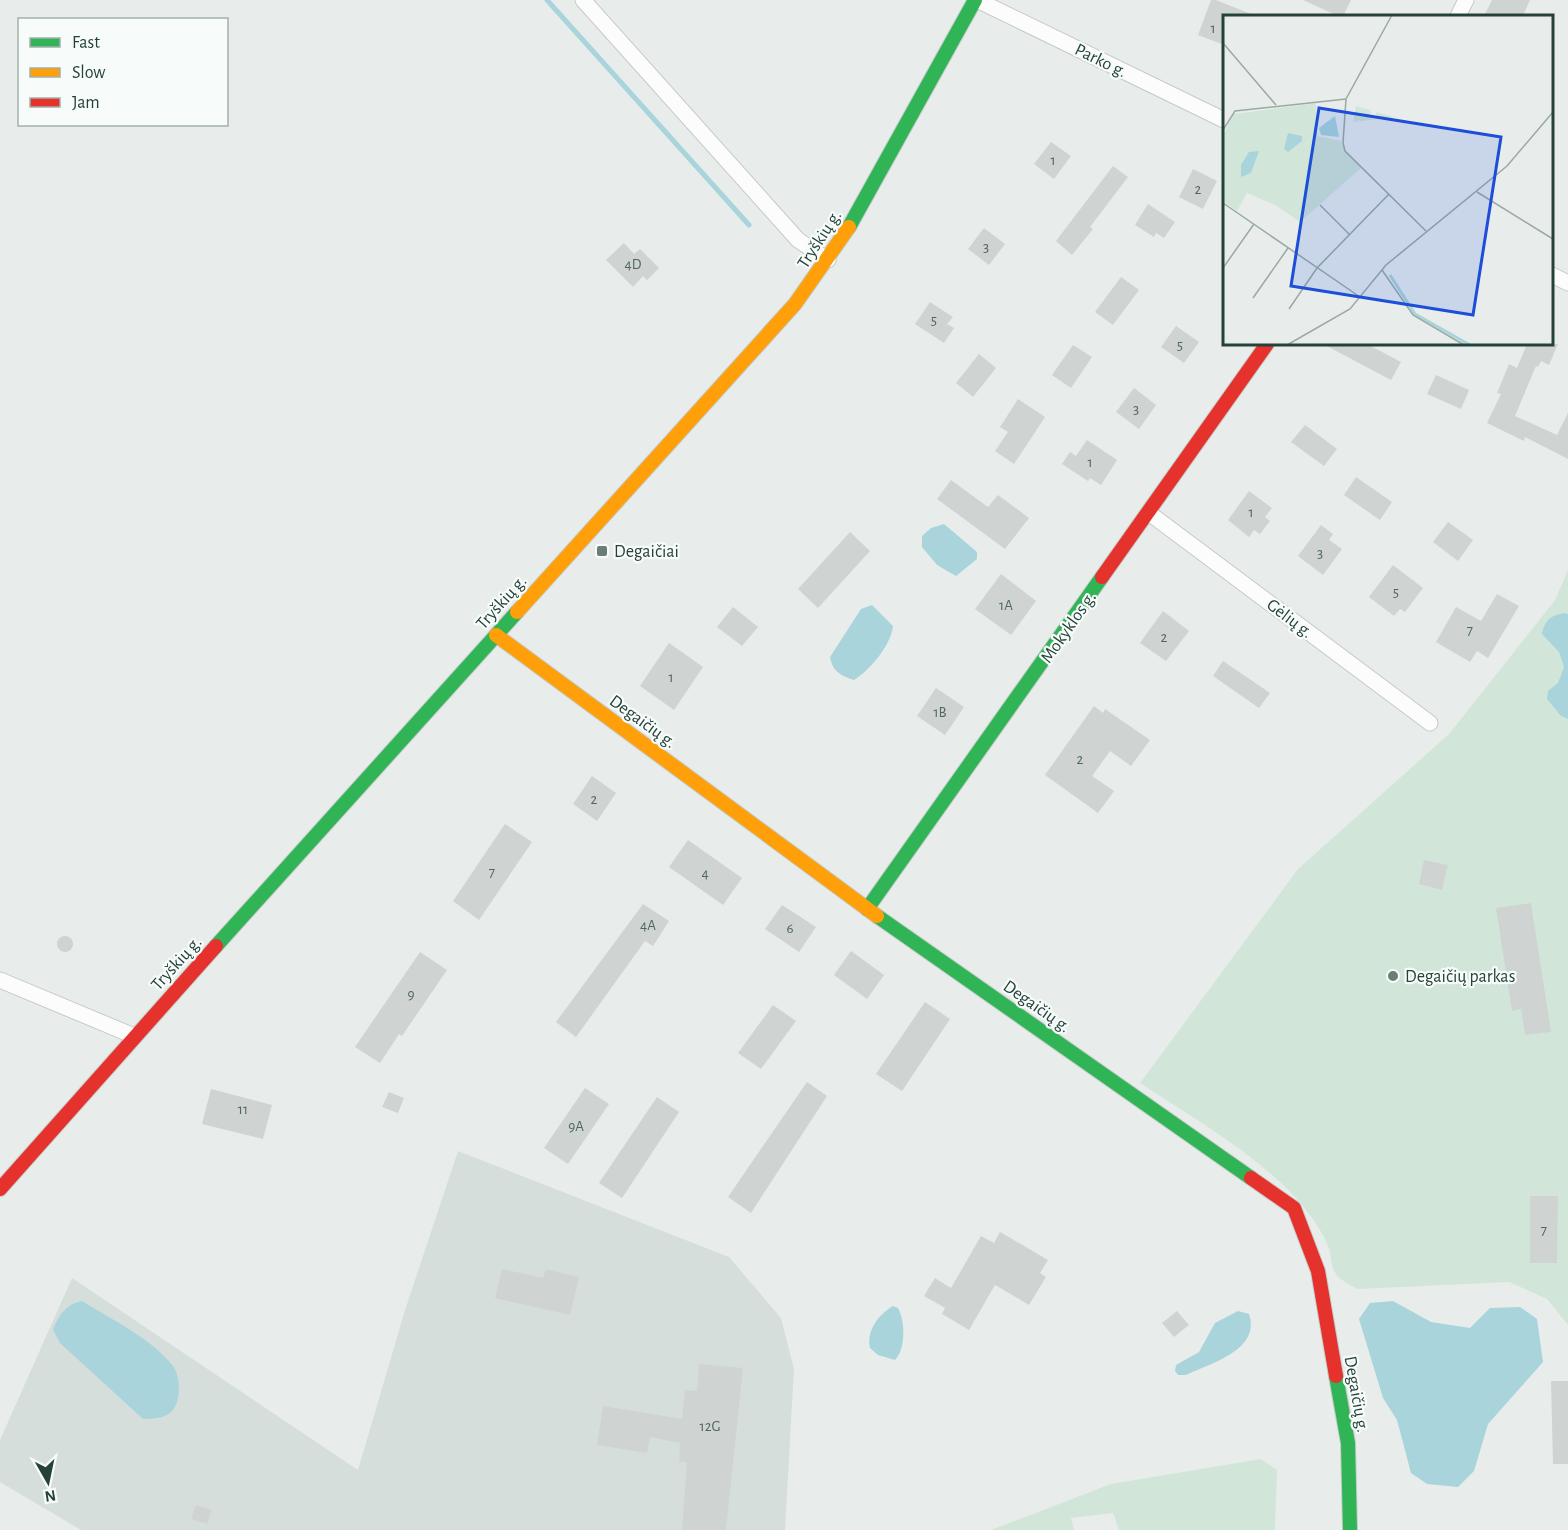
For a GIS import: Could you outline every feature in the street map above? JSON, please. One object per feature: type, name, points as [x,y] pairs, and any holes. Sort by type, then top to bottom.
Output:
[{"type":"street","points":[[583,0],[798,240],[828,260]]},
{"type":"street","name":"Tryškių g.","points":[[0,1189],[134,1036],[795,304],[848,229],[976,0]]},
{"type":"street","name":"Parko g.","points":[[976,0],[1223,120]]},
{"type":"street","points":[[1458,15],[1466,0]]},
{"type":"street","points":[[1553,276],[1568,283]]},
{"type":"street","name":"Mokyklos g.","points":[[867,909],[1266,345]]},
{"type":"street","name":"Gėlių g.","points":[[1149,513],[1430,723]]},
{"type":"street","name":"Degaičių g.","points":[[496,635],[867,909],[1294,1208],[1318,1271],[1344,1420],[1348,1443],[1350,1530]]},
{"type":"street","points":[[0,980],[134,1036]]},
{"type":"shaded area","points":[[458,1151],[729,1257],[781,1318],[794,1369],[785,1530],[81,1530],[0,1482],[0,1440],[72,1278],[358,1470],[405,1310]]},
{"type":"green space","name":"Degaičių parkas","points":[[1568,570],[1568,1325],[1547,1299],[1509,1282],[1358,1289],[1347,1283],[1335,1273],[1325,1239],[1297,1199],[1257,1162],[1219,1134],[1140,1083],[1298,869],[1449,734],[1555,600]]},
{"type":"green space","points":[[1261,1459],[1277,1470],[1275,1530],[1119,1530],[1113,1513],[1071,1518],[1074,1530],[991,1530],[1111,1484]]},
{"type":"water","points":[[944,524],[977,552],[977,559],[956,576],[937,565],[922,547],[922,536],[931,528]]},
{"type":"water","points":[[872,605],[893,626],[888,641],[879,656],[854,680],[838,672],[830,657],[861,609]]},
{"type":"water","points":[[1568,614],[1568,719],[1561,716],[1547,699],[1548,691],[1558,683],[1564,667],[1559,652],[1542,634],[1549,619]]},
{"type":"water","points":[[82,1301],[142,1338],[173,1366],[178,1379],[179,1394],[172,1411],[159,1418],[143,1419],[60,1343],[53,1330],[57,1320],[63,1311]]},
{"type":"water","points":[[1393,1301],[1431,1322],[1470,1328],[1490,1308],[1520,1307],[1537,1319],[1543,1362],[1488,1424],[1474,1471],[1458,1487],[1427,1484],[1411,1473],[1397,1420],[1383,1398],[1359,1319],[1370,1303]]},
{"type":"water","points":[[893,1306],[898,1308],[903,1327],[903,1342],[895,1360],[878,1355],[870,1348],[869,1342],[874,1324]]},
{"type":"water","points":[[1238,1311],[1249,1314],[1251,1326],[1248,1337],[1241,1346],[1220,1360],[1186,1375],[1178,1375],[1175,1371],[1176,1365],[1199,1352],[1215,1323]]},
{"type":"building","points":[[1211,0],[1254,15],[1223,15],[1223,45],[1198,35]]},
{"type":"building","points":[[1303,0],[1351,0],[1344,15],[1336,15]]},
{"type":"building","points":[[1492,0],[1530,0],[1523,15],[1484,15]]},
{"type":"building","points":[[1051,142],[1071,156],[1054,179],[1034,164]]},
{"type":"building","points":[[1113,166],[1128,177],[1090,227],[1093,229],[1072,255],[1056,241]]},
{"type":"building","points":[[1193,169],[1217,181],[1203,209],[1179,197]]},
{"type":"building","points":[[1148,204],[1175,222],[1164,238],[1156,233],[1154,237],[1135,225]]},
{"type":"building","points":[[984,228],[1005,244],[989,265],[968,249]]},
{"type":"building","points":[[624,243],[634,254],[640,249],[659,268],[647,280],[643,276],[633,287],[606,260]]},
{"type":"building","points":[[1121,277],[1139,290],[1113,325],[1095,312]]},
{"type":"building","points":[[930,302],[953,317],[947,324],[954,328],[944,343],[915,324]]},
{"type":"building","points":[[1176,326],[1199,342],[1184,363],[1161,347]]},
{"type":"building","points":[[1558,344],[1549,365],[1541,361],[1538,367],[1536,366],[1515,416],[1557,435],[1568,413],[1568,459],[1525,437],[1524,441],[1487,423],[1501,394],[1497,393],[1509,364],[1517,368],[1527,345]]},
{"type":"building","points":[[1073,345],[1092,357],[1071,388],[1052,375]]},
{"type":"building","points":[[1325,345],[1369,345],[1401,362],[1391,380]]},
{"type":"building","points":[[979,354],[996,368],[973,397],[956,383]]},
{"type":"building","points":[[1436,375],[1469,390],[1461,409],[1427,394]]},
{"type":"building","points":[[1134,388],[1156,405],[1139,429],[1116,412]]},
{"type":"building","points":[[1018,399],[1045,417],[1014,464],[995,451],[1008,432],[1000,427]]},
{"type":"building","points":[[1305,425],[1337,449],[1324,466],[1291,442]]},
{"type":"building","points":[[1087,440],[1117,460],[1101,485],[1090,478],[1088,481],[1062,464],[1070,452],[1076,456]]},
{"type":"building","points":[[1356,477],[1392,502],[1380,520],[1344,495]]},
{"type":"building","points":[[951,480],[988,507],[998,495],[1029,518],[1005,549],[937,499]]},
{"type":"building","points":[[1249,491],[1272,508],[1265,517],[1270,521],[1260,534],[1254,530],[1249,537],[1228,520]]},
{"type":"building","points":[[1448,522],[1473,540],[1458,561],[1433,542]]},
{"type":"building","points":[[1321,525],[1333,534],[1329,540],[1342,549],[1323,575],[1298,556]]},
{"type":"building","points":[[850,532],[870,551],[818,608],[798,589]]},
{"type":"building","points":[[1393,565],[1423,588],[1405,612],[1400,609],[1394,616],[1369,597]]},
{"type":"building","points":[[1001,574],[1036,601],[1011,635],[975,609]]},
{"type":"building","points":[[1497,594],[1519,606],[1488,658],[1477,651],[1470,662],[1436,642],[1456,607],[1481,621]]},
{"type":"building","points":[[733,607],[758,627],[742,646],[717,627]]},
{"type":"building","points":[[1163,611],[1189,631],[1166,661],[1140,643]]},
{"type":"building","points":[[669,643],[703,667],[674,710],[640,686]]},
{"type":"building","points":[[1223,661],[1270,693],[1259,708],[1213,676]]},
{"type":"building","points":[[936,688],[964,707],[945,735],[917,716]]},
{"type":"building","points":[[1094,706],[1103,713],[1105,709],[1150,740],[1131,766],[1110,751],[1092,776],[1114,791],[1098,813],[1045,775]]},
{"type":"building","points":[[592,776],[616,793],[597,821],[573,804]]},
{"type":"building","points":[[505,824],[532,842],[479,920],[453,901]]},
{"type":"building","points":[[688,840],[742,878],[723,905],[669,867]]},
{"type":"building","points":[[1424,860],[1448,865],[1442,890],[1419,884]]},
{"type":"building","points":[[1531,903],[1551,1032],[1525,1035],[1521,1009],[1512,1011],[1496,908]]},
{"type":"building","points":[[643,904],[669,921],[653,946],[645,941],[576,1037],[556,1022]]},
{"type":"building","points":[[782,905],[816,927],[799,952],[765,929]]},
{"type":"building","points":[[62,936],[68,936],[73,944],[71,950],[62,952],[57,947],[57,941]]},
{"type":"building","points":[[851,951],[884,975],[867,999],[834,975]]},
{"type":"building","points":[[420,952],[447,970],[402,1036],[399,1034],[380,1063],[355,1047]]},
{"type":"building","points":[[925,1002],[950,1019],[902,1091],[876,1074]]},
{"type":"building","points":[[773,1005],[796,1021],[761,1069],[738,1053]]},
{"type":"building","points":[[807,1082],[827,1096],[751,1213],[728,1197]]},
{"type":"building","points":[[585,1088],[609,1104],[568,1164],[544,1148]]},
{"type":"building","points":[[211,1089],[272,1105],[263,1139],[202,1124]]},
{"type":"building","points":[[389,1092],[404,1098],[398,1113],[382,1107]]},
{"type":"building","points":[[657,1097],[679,1112],[622,1198],[599,1183]]},
{"type":"building","points":[[1530,1196],[1558,1196],[1557,1263],[1530,1263]]},
{"type":"building","points":[[1000,1232],[1048,1260],[1040,1273],[1046,1277],[1029,1305],[995,1285],[969,1330],[942,1314],[945,1308],[924,1296],[935,1278],[951,1288],[981,1236],[994,1243]]},
{"type":"building","points":[[502,1269],[543,1278],[546,1269],[579,1277],[570,1315],[495,1298]]},
{"type":"building","points":[[1177,1311],[1189,1325],[1174,1337],[1162,1323]]},
{"type":"building","points":[[699,1364],[743,1368],[726,1530],[682,1530],[687,1462],[679,1462],[680,1443],[650,1437],[647,1453],[597,1445],[603,1406],[682,1419],[685,1390],[697,1391]]},
{"type":"building","points":[[1551,1381],[1568,1381],[1568,1464],[1553,1464]]},
{"type":"building","points":[[196,1505],[212,1510],[207,1524],[191,1519]]},
{"type":"waterway","points":[[547,0],[749,225]]},
{"type":"traffic: fast","points":[[849,227],[975,0]]},
{"type":"traffic: fast","points":[[867,909],[1102,577]]},
{"type":"traffic: fast","points":[[216,946],[517,612]]},
{"type":"traffic: fast","points":[[877,916],[1251,1178]]},
{"type":"traffic: fast","points":[[1336,1376],[1348,1443],[1350,1530]]},
{"type":"traffic: slow","points":[[517,612],[795,304],[849,227]]},
{"type":"traffic: slow","points":[[496,635],[877,916]]},
{"type":"traffic: jam","points":[[1102,577],[1266,345]]},
{"type":"traffic: jam","points":[[0,1189],[216,946]]},
{"type":"traffic: jam","points":[[1251,1178],[1294,1208],[1318,1271],[1336,1376]]},
{"type":"place","name":"Degaičiai","points":[[602,551]]},
{"type":"place","name":"Degaičių parkas","points":[[1393,976]]}]
